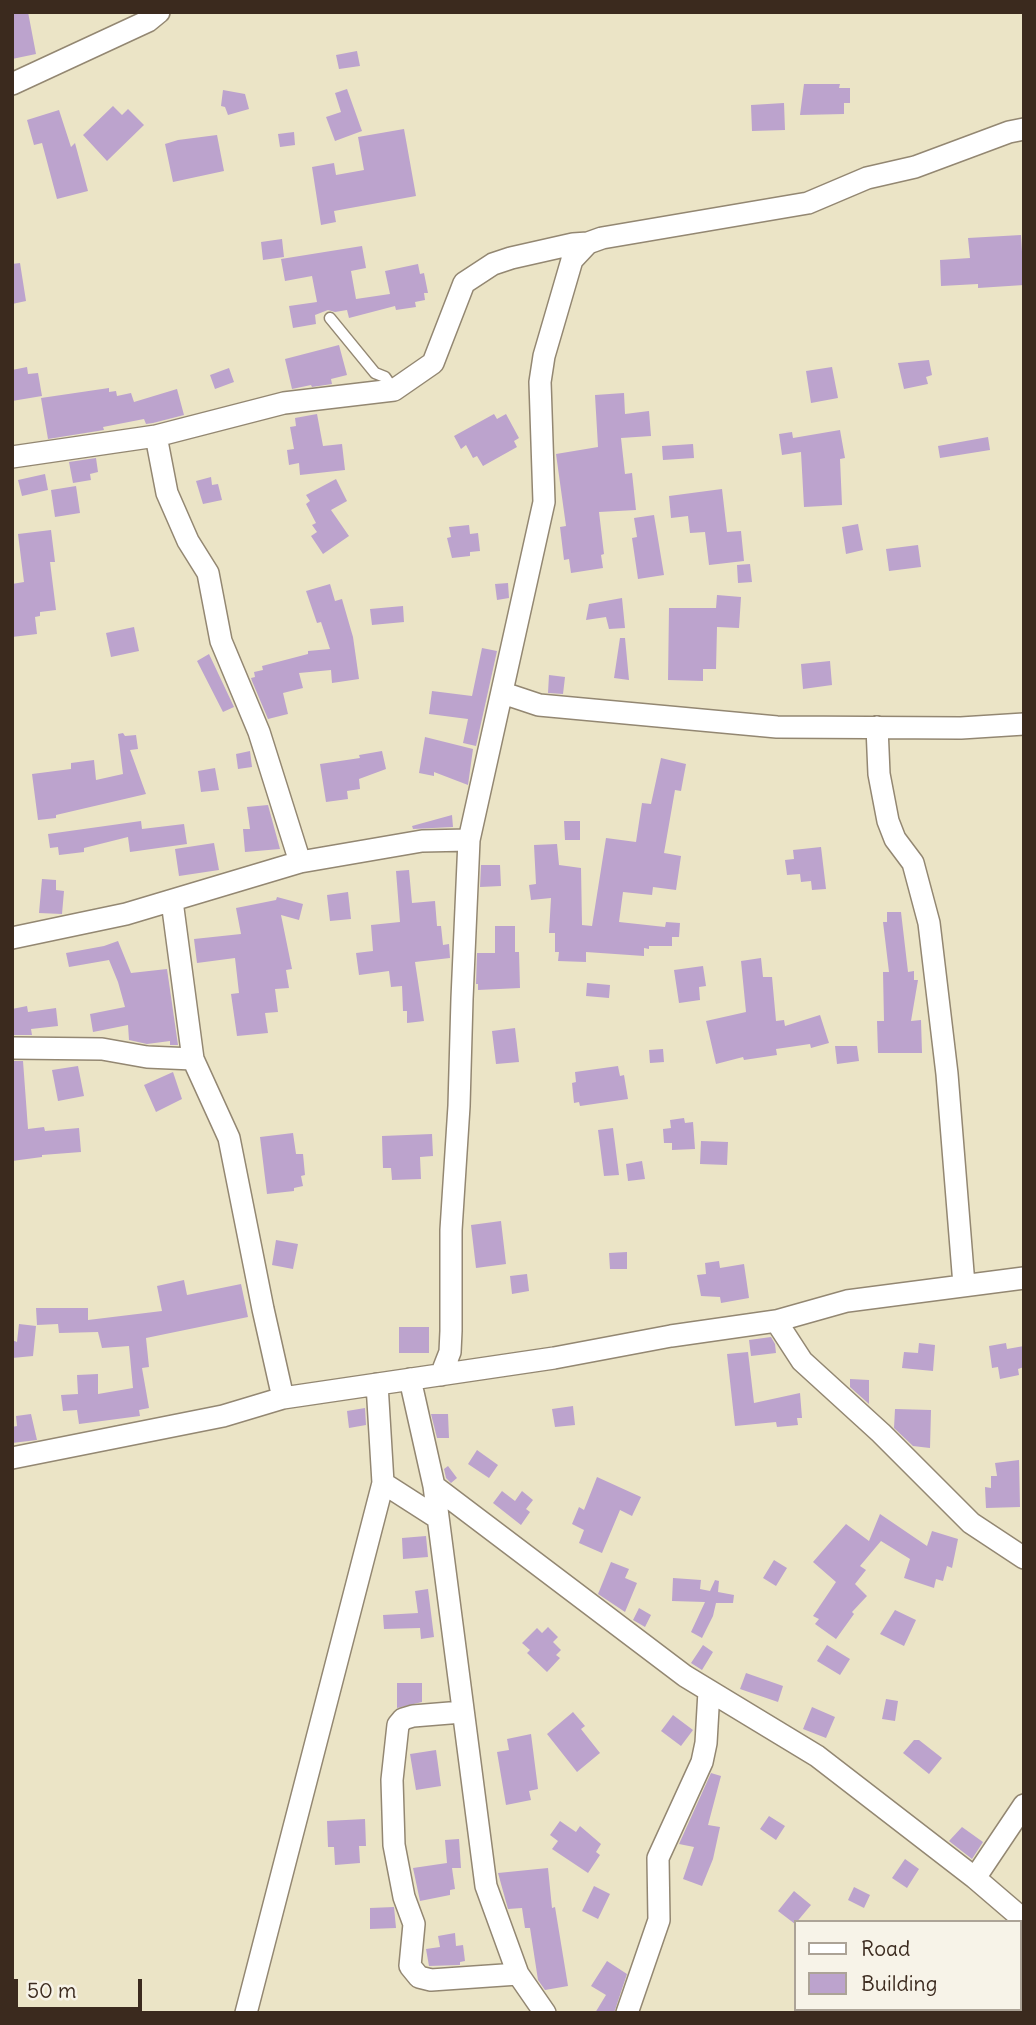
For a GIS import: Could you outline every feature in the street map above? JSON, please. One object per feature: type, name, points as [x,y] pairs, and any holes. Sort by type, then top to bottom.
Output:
[{"type":"street","points":[[12,84],[148,21],[159,12]]},
{"type":"street","points":[[12,457],[156,436],[284,403],[394,390],[433,363],[464,283],[493,264],[601,238],[808,203],[867,178],[915,167],[1009,132],[1024,129]]},
{"type":"street","points":[[440,1375],[450,1352],[451,1230],[459,1106],[469,841],[544,502],[540,382],[544,356],[572,260],[588,243]]},
{"type":"street","points":[[156,436],[167,493],[188,541],[208,573],[221,640],[259,732],[300,862]]},
{"type":"street","points":[[503,693],[539,705],[777,727],[961,728],[1024,724]]},
{"type":"street","points":[[877,727],[879,774],[888,821],[895,839],[913,863],[929,923],[947,1074],[964,1285]]},
{"type":"street","points":[[12,938],[172,901],[300,862],[422,841],[469,841]]},
{"type":"street","points":[[172,901],[193,1059],[229,1139],[283,1398]]},
{"type":"street","points":[[12,1048],[102,1049],[147,1057],[193,1059]]},
{"type":"street","points":[[12,1458],[223,1416],[283,1398],[554,1358],[712,1329],[776,1321],[848,1301],[1024,1278]]},
{"type":"street","points":[[776,1321],[802,1361],[881,1433],[971,1523],[1024,1558]]},
{"type":"street","points":[[410,1379],[433,1486],[486,1886],[518,1974],[545,2013]]},
{"type":"street","points":[[247,2013],[383,1483],[377,1384]]},
{"type":"street","points":[[383,1483],[436,1517]]},
{"type":"street","points":[[433,1486],[685,1676],[817,1756],[975,1878],[1024,1920]]},
{"type":"street","points":[[627,2013],[659,1920],[658,1858],[702,1762],[706,1743],[709,1691]]},
{"type":"street","points":[[462,1712],[413,1716],[403,1719],[398,1725],[391,1780],[394,1845],[404,1897],[414,1924],[410,1966],[419,1977],[431,1980],[518,1974]]},
{"type":"street","points":[[975,1878],[1024,1805]]},
{"type":"lane","points":[[330,318],[375,373],[385,377],[394,390]]},
{"type":"building","points":[[12,12],[28,12],[36,54],[12,59]]},
{"type":"building","points":[[357,51],[360,66],[339,69],[336,55]]},
{"type":"building","points":[[804,84],[840,84],[839,88],[850,88],[850,103],[844,103],[844,114],[800,115]]},
{"type":"building","points":[[347,89],[362,131],[335,141],[326,117],[341,112],[335,93]]},
{"type":"building","points":[[223,90],[245,94],[249,109],[228,115],[225,107],[221,106]]},
{"type":"building","points":[[784,103],[785,130],[752,131],[751,105]]},
{"type":"building","points":[[113,106],[122,115],[128,109],[144,125],[107,161],[83,135]]},
{"type":"building","points":[[59,110],[71,147],[75,143],[88,191],[57,199],[42,143],[34,145],[27,120]]},
{"type":"building","points":[[404,129],[416,196],[334,211],[336,222],[321,225],[312,167],[334,163],[336,175],[364,170],[358,137]]},
{"type":"building","points":[[294,132],[295,145],[280,147],[278,134]]},
{"type":"building","points":[[217,135],[224,171],[173,182],[165,144]]},
{"type":"building","points":[[1021,235],[1024,285],[978,288],[978,284],[941,286],[940,260],[970,258],[968,238]]},
{"type":"building","points":[[282,239],[284,257],[263,260],[261,242]]},
{"type":"building","points":[[362,246],[366,268],[351,271],[356,299],[390,294],[385,271],[418,264],[420,274],[424,273],[428,293],[424,293],[425,300],[415,302],[416,307],[396,310],[395,306],[349,318],[347,310],[328,310],[315,315],[316,324],[293,328],[289,306],[317,302],[312,276],[285,281],[281,259]]},
{"type":"building","points":[[20,263],[26,301],[12,304],[12,264]]},
{"type":"building","points":[[339,345],[347,375],[331,379],[332,384],[292,389],[285,359]]},
{"type":"building","points":[[929,360],[932,375],[926,377],[928,384],[904,389],[898,363]]},
{"type":"building","points":[[27,367],[28,374],[38,373],[42,396],[12,401],[12,370]]},
{"type":"building","points":[[832,367],[838,398],[811,403],[806,371]]},
{"type":"building","points":[[229,368],[234,382],[215,389],[210,375]]},
{"type":"building","points":[[109,388],[109,392],[116,391],[117,396],[131,393],[134,402],[177,389],[184,415],[146,424],[144,419],[103,427],[104,430],[48,439],[41,398]]},
{"type":"building","points":[[624,393],[625,414],[649,411],[651,436],[621,438],[625,474],[632,473],[636,510],[599,512],[603,568],[571,573],[569,559],[564,560],[560,527],[566,526],[556,454],[598,447],[595,395]]},
{"type":"building","points":[[317,414],[323,446],[342,444],[345,470],[300,475],[299,463],[289,465],[287,450],[294,449],[290,427],[296,426],[295,418]]},
{"type":"building","points":[[494,414],[497,419],[506,414],[519,438],[514,441],[517,447],[483,466],[477,456],[473,458],[466,445],[461,449],[454,436]]},
{"type":"building","points":[[840,430],[845,458],[840,459],[842,505],[804,507],[801,452],[782,455],[779,434],[792,432],[793,438]]},
{"type":"building","points":[[988,437],[990,450],[940,458],[938,446]]},
{"type":"building","points":[[693,444],[694,458],[663,460],[662,446]]},
{"type":"building","points":[[96,458],[98,472],[90,474],[91,480],[73,483],[69,462]]},
{"type":"building","points":[[45,474],[48,490],[22,496],[18,480]]},
{"type":"building","points":[[211,477],[212,485],[218,484],[222,500],[203,504],[196,481]]},
{"type":"building","points":[[336,479],[347,501],[331,510],[349,536],[323,554],[311,536],[317,532],[312,525],[316,523],[306,504],[310,501],[306,495]]},
{"type":"building","points":[[76,486],[80,513],[55,517],[51,490]]},
{"type":"building","points":[[722,489],[727,532],[741,531],[744,561],[709,565],[705,532],[690,533],[688,516],[671,518],[669,496]]},
{"type":"building","points":[[654,515],[664,575],[638,579],[632,538],[637,537],[634,518]]},
{"type":"building","points":[[858,524],[863,550],[846,554],[842,527]]},
{"type":"building","points":[[469,525],[470,534],[478,533],[480,551],[470,552],[470,556],[452,558],[447,538],[451,537],[449,527]]},
{"type":"building","points":[[51,530],[55,562],[50,562],[56,610],[40,612],[40,616],[35,617],[37,634],[12,637],[12,584],[24,582],[18,534]]},
{"type":"building","points":[[918,545],[921,567],[889,571],[886,549]]},
{"type":"building","points":[[750,564],[752,582],[738,583],[737,565]]},
{"type":"building","points":[[508,583],[509,598],[497,600],[495,584]]},
{"type":"building","points":[[330,584],[335,601],[342,599],[353,637],[359,679],[332,683],[331,670],[299,673],[303,688],[283,693],[288,714],[268,719],[251,678],[255,677],[254,672],[263,670],[262,666],[308,654],[308,651],[330,649],[306,591]]},
{"type":"building","points":[[717,595],[741,597],[739,628],[717,627],[716,669],[703,669],[703,681],[668,680],[669,608],[716,608]]},
{"type":"building","points":[[622,598],[625,628],[609,629],[606,617],[586,620],[589,604]]},
{"type":"building","points":[[403,606],[404,622],[372,625],[370,609]]},
{"type":"building","points":[[134,627],[139,651],[111,657],[106,633]]},
{"type":"building","points":[[620,638],[625,638],[629,680],[614,678]]},
{"type":"building","points":[[482,648],[497,651],[476,746],[463,743],[468,719],[429,714],[432,691],[472,696]]},
{"type":"building","points":[[209,654],[234,707],[223,712],[197,661]]},
{"type":"building","points":[[830,661],[832,685],[803,689],[801,664]]},
{"type":"building","points":[[549,675],[565,677],[563,694],[548,693]]},
{"type":"building","points":[[123,733],[125,736],[136,735],[138,749],[130,750],[146,794],[56,815],[56,818],[38,820],[32,774],[71,769],[71,763],[94,760],[96,780],[123,774],[118,734]]},
{"type":"building","points":[[425,737],[473,749],[468,785],[434,772],[434,776],[419,773]]},
{"type":"building","points":[[250,751],[252,767],[238,769],[236,754]]},
{"type":"building","points":[[382,751],[386,769],[359,779],[360,789],[347,791],[348,799],[326,802],[320,764],[360,758],[359,755]]},
{"type":"building","points":[[661,758],[686,764],[681,791],[675,790],[664,853],[681,856],[676,890],[653,887],[652,895],[623,892],[619,922],[665,927],[666,922],[680,923],[679,937],[672,937],[672,946],[644,948],[644,956],[586,952],[586,962],[558,961],[555,933],[549,933],[551,898],[531,900],[529,885],[536,884],[534,845],[557,844],[559,865],[581,868],[582,925],[592,926],[606,838],[636,842],[642,803],[651,804]]},
{"type":"building","points":[[215,768],[219,790],[201,792],[198,771]]},
{"type":"building","points":[[268,805],[280,849],[245,852],[243,829],[250,829],[247,807]]},
{"type":"building","points":[[452,815],[453,827],[413,829],[412,826]]},
{"type":"building","points":[[141,821],[142,829],[184,824],[187,844],[130,852],[128,837],[84,848],[84,852],[59,855],[58,847],[50,848],[48,834]]},
{"type":"building","points":[[564,821],[580,821],[580,840],[565,840]]},
{"type":"building","points":[[214,843],[219,870],[179,876],[175,849]]},
{"type":"building","points":[[821,847],[826,889],[812,890],[811,881],[801,882],[800,874],[787,875],[785,860],[794,859],[793,850]]},
{"type":"building","points":[[481,865],[500,865],[501,886],[480,887]]},
{"type":"building","points":[[409,870],[412,903],[435,901],[437,926],[441,926],[443,945],[449,944],[450,958],[415,962],[424,1021],[407,1023],[407,1011],[403,1011],[402,986],[391,987],[389,971],[359,975],[356,953],[373,951],[371,925],[400,922],[396,871]]},
{"type":"building","points":[[42,879],[56,880],[56,890],[64,891],[62,914],[39,913]]},
{"type":"building","points":[[348,892],[351,919],[330,921],[327,895]]},
{"type":"building","points":[[277,897],[303,904],[299,920],[281,915],[292,969],[286,970],[289,988],[275,989],[278,1012],[265,1013],[268,1033],[237,1036],[231,994],[239,993],[235,958],[197,963],[194,939],[241,934],[236,908],[276,900]]},
{"type":"building","points":[[887,912],[901,912],[908,972],[914,971],[914,980],[918,980],[911,1021],[921,1020],[922,1053],[878,1053],[877,1021],[884,1021],[883,972],[889,972],[883,922],[887,922]]},
{"type":"building","points":[[495,926],[515,926],[520,988],[478,990],[477,953],[495,953]]},
{"type":"building","points":[[118,941],[131,973],[167,969],[178,1045],[170,1045],[170,1041],[147,1044],[129,1040],[128,1025],[93,1032],[90,1014],[125,1007],[118,982],[109,960],[69,967],[66,953]]},
{"type":"building","points":[[761,958],[763,977],[772,977],[776,1021],[784,1020],[785,1026],[820,1015],[829,1043],[811,1048],[810,1044],[776,1049],[777,1055],[744,1060],[743,1057],[716,1064],[706,1021],[746,1012],[741,961]]},
{"type":"building","points":[[703,966],[706,986],[699,987],[700,1000],[679,1003],[674,970]]},
{"type":"building","points":[[587,983],[610,985],[609,998],[586,996]]},
{"type":"building","points":[[27,1006],[28,1012],[56,1008],[58,1026],[31,1029],[32,1035],[12,1035],[12,1009]]},
{"type":"building","points":[[515,1028],[519,1062],[496,1064],[492,1031]]},
{"type":"building","points":[[835,1046],[857,1046],[859,1061],[837,1064]]},
{"type":"building","points":[[663,1049],[664,1062],[650,1063],[649,1050]]},
{"type":"building","points":[[12,1061],[23,1061],[28,1129],[44,1127],[45,1131],[79,1128],[81,1152],[12,1161]]},
{"type":"building","points":[[78,1066],[84,1096],[58,1101],[52,1070]]},
{"type":"building","points":[[618,1066],[620,1076],[624,1075],[628,1099],[580,1106],[579,1102],[574,1103],[572,1083],[576,1082],[575,1072]]},
{"type":"building","points":[[173,1072],[182,1099],[156,1112],[144,1085]]},
{"type":"building","points":[[684,1118],[685,1123],[693,1122],[695,1149],[672,1150],[672,1143],[664,1143],[663,1129],[671,1128],[670,1120]]},
{"type":"building","points":[[613,1128],[619,1175],[604,1176],[598,1130]]},
{"type":"building","points":[[293,1133],[296,1154],[303,1154],[303,1186],[294,1188],[294,1191],[267,1194],[260,1137]]},
{"type":"building","points":[[432,1134],[433,1156],[420,1157],[421,1179],[392,1180],[391,1168],[383,1168],[382,1136]]},
{"type":"building","points":[[701,1141],[728,1142],[727,1165],[700,1164]]},
{"type":"building","points":[[642,1161],[645,1179],[628,1181],[626,1164]]},
{"type":"building","points":[[501,1221],[506,1264],[476,1268],[471,1225]]},
{"type":"building","points":[[276,1240],[298,1244],[293,1269],[272,1265]]},
{"type":"building","points":[[627,1252],[627,1269],[610,1269],[609,1253]]},
{"type":"building","points":[[719,1261],[720,1268],[744,1264],[749,1298],[721,1303],[720,1297],[701,1296],[697,1275],[706,1274],[705,1263]]},
{"type":"building","points":[[527,1274],[529,1291],[512,1294],[510,1276]]},
{"type":"building","points":[[184,1280],[187,1295],[241,1284],[248,1317],[146,1338],[149,1367],[142,1368],[149,1408],[139,1410],[140,1416],[79,1424],[77,1410],[63,1411],[61,1395],[78,1394],[77,1375],[98,1374],[98,1394],[133,1388],[129,1346],[102,1348],[98,1332],[59,1333],[58,1324],[37,1325],[36,1308],[88,1308],[88,1320],[162,1311],[157,1286]]},
{"type":"building","points":[[19,1324],[36,1326],[33,1356],[12,1358],[12,1340],[17,1342]]},
{"type":"building","points":[[399,1327],[429,1327],[429,1353],[399,1353]]},
{"type":"building","points":[[771,1337],[776,1353],[751,1356],[749,1340]]},
{"type":"building","points":[[919,1343],[935,1345],[933,1371],[902,1368],[904,1352],[918,1353]]},
{"type":"building","points":[[1006,1343],[1007,1349],[1024,1346],[1024,1367],[1018,1369],[1019,1375],[1000,1379],[998,1367],[992,1368],[989,1346]]},
{"type":"building","points":[[748,1352],[754,1403],[800,1393],[802,1418],[797,1418],[798,1425],[777,1427],[776,1422],[735,1426],[727,1354]]},
{"type":"building","points":[[850,1379],[869,1380],[869,1404],[850,1387]]},
{"type":"building","points":[[573,1406],[575,1425],[555,1427],[552,1409]]},
{"type":"building","points":[[365,1408],[366,1425],[349,1428],[347,1411]]},
{"type":"building","points":[[895,1409],[931,1410],[930,1448],[913,1446],[894,1428]]},
{"type":"building","points":[[31,1414],[37,1440],[12,1443],[12,1427],[17,1426],[16,1416]]},
{"type":"building","points":[[431,1414],[448,1414],[449,1438],[437,1438]]},
{"type":"building","points":[[477,1450],[498,1465],[489,1478],[468,1464]]},
{"type":"building","points":[[1019,1460],[1020,1507],[986,1508],[985,1487],[991,1488],[991,1476],[997,1476],[995,1463]]},
{"type":"building","points":[[448,1466],[457,1478],[451,1483],[446,1478],[444,1469]]},
{"type":"building","points":[[597,1477],[641,1497],[632,1516],[620,1510],[602,1553],[579,1543],[584,1530],[572,1524],[579,1507],[584,1510]]},
{"type":"building","points":[[502,1491],[515,1501],[522,1491],[533,1500],[526,1509],[530,1512],[521,1525],[493,1503]]},
{"type":"building","points":[[880,1514],[927,1546],[932,1531],[958,1539],[952,1568],[947,1566],[943,1581],[936,1579],[934,1588],[904,1578],[910,1559],[881,1541],[860,1566],[866,1570],[855,1584],[867,1596],[852,1612],[854,1614],[836,1639],[815,1624],[819,1619],[813,1616],[836,1582],[813,1562],[846,1524],[869,1541]]},
{"type":"building","points":[[426,1536],[428,1557],[403,1559],[402,1538]]},
{"type":"building","points":[[774,1560],[787,1568],[776,1586],[763,1578]]},
{"type":"building","points":[[611,1562],[629,1569],[625,1578],[637,1583],[625,1612],[598,1594]]},
{"type":"building","points":[[673,1578],[701,1580],[700,1589],[710,1591],[715,1580],[719,1581],[718,1592],[734,1595],[733,1603],[716,1603],[702,1638],[691,1632],[705,1602],[672,1601]]},
{"type":"building","points":[[428,1589],[434,1637],[421,1639],[420,1628],[384,1629],[383,1615],[418,1613],[415,1591]]},
{"type":"building","points":[[639,1608],[651,1615],[645,1627],[633,1620]]},
{"type":"building","points":[[895,1610],[916,1620],[904,1646],[880,1634]]},
{"type":"building","points":[[548,1627],[558,1637],[553,1642],[561,1650],[556,1655],[560,1658],[547,1672],[527,1653],[530,1650],[522,1643],[537,1628],[542,1633]]},
{"type":"building","points":[[703,1645],[713,1652],[702,1670],[691,1663]]},
{"type":"building","points":[[827,1645],[850,1659],[840,1675],[817,1661]]},
{"type":"building","points":[[746,1673],[783,1686],[778,1702],[740,1689]]},
{"type":"building","points":[[397,1683],[422,1683],[422,1702],[397,1708]]},
{"type":"building","points":[[886,1699],[898,1701],[895,1721],[882,1719]]},
{"type":"building","points":[[812,1707],[835,1717],[826,1738],[803,1729]]},
{"type":"building","points":[[573,1712],[585,1726],[581,1729],[600,1753],[577,1772],[547,1734]]},
{"type":"building","points":[[673,1715],[693,1730],[681,1746],[661,1731]]},
{"type":"building","points":[[531,1734],[538,1789],[529,1791],[531,1800],[506,1805],[497,1752],[509,1750],[507,1739]]},
{"type":"building","points":[[914,1740],[919,1740],[942,1758],[929,1774],[903,1753]]},
{"type":"building","points":[[436,1750],[441,1786],[416,1790],[410,1754]]},
{"type":"building","points":[[711,1773],[721,1776],[708,1825],[720,1827],[713,1859],[702,1886],[683,1879],[694,1847],[679,1844]]},
{"type":"building","points":[[769,1816],[785,1826],[776,1840],[760,1829]]},
{"type":"building","points":[[365,1819],[366,1846],[359,1846],[360,1863],[335,1865],[334,1847],[328,1847],[327,1821]]},
{"type":"building","points":[[560,1821],[576,1832],[580,1826],[601,1844],[596,1852],[600,1855],[588,1873],[552,1849],[558,1841],[550,1835]]},
{"type":"building","points":[[962,1827],[983,1842],[972,1859],[949,1841]]},
{"type":"building","points":[[459,1839],[461,1868],[452,1868],[455,1889],[450,1890],[450,1895],[420,1901],[413,1868],[447,1863],[445,1840]]},
{"type":"building","points":[[905,1859],[919,1869],[907,1888],[892,1878]]},
{"type":"building","points":[[548,1868],[552,1908],[555,1907],[568,1986],[545,1990],[538,1980],[530,1928],[525,1928],[522,1908],[508,1909],[498,1873]]},
{"type":"building","points":[[594,1886],[610,1894],[598,1919],[582,1911]]},
{"type":"building","points":[[854,1887],[870,1895],[864,1908],[848,1900]]},
{"type":"building","points":[[794,1891],[811,1905],[798,1920],[794,1920],[794,1923],[778,1911]]},
{"type":"building","points":[[394,1907],[396,1928],[370,1929],[370,1908]]},
{"type":"building","points":[[455,1933],[456,1946],[463,1945],[465,1961],[460,1962],[460,1965],[429,1966],[426,1949],[440,1947],[438,1936]]},
{"type":"building","points":[[607,1961],[627,1974],[614,2013],[595,2013],[606,1995],[591,1986]]}]
